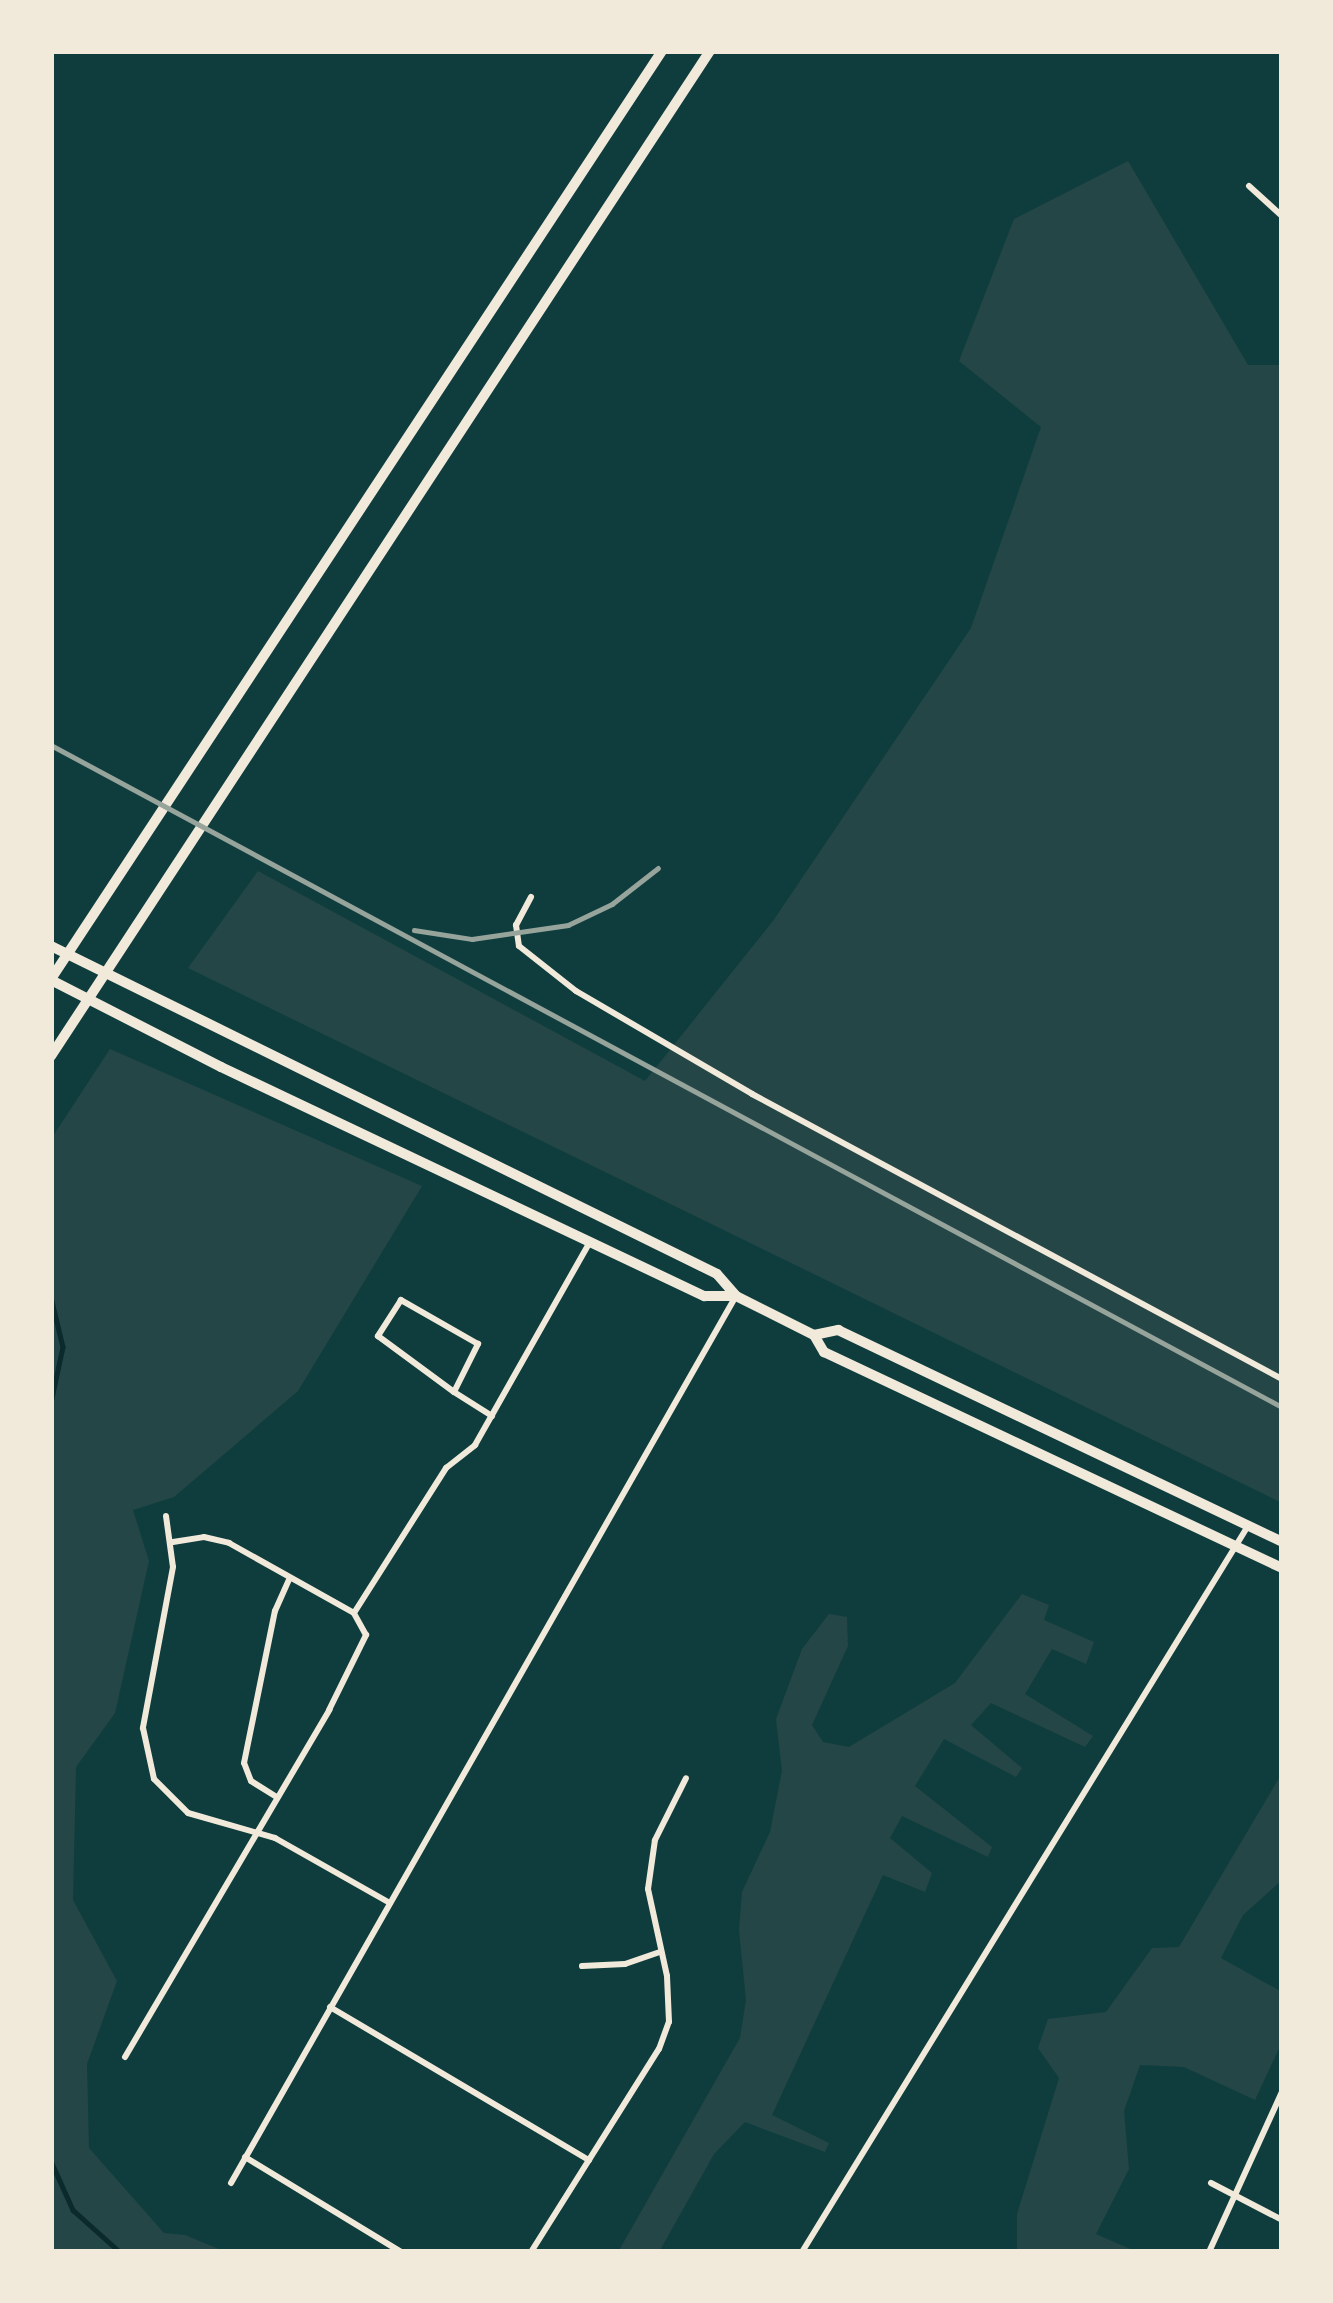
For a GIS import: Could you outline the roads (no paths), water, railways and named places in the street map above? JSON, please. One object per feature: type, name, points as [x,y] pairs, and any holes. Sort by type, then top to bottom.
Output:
[{"type":"main road","points":[[662,51],[51,979],[704,1296],[736,1296]]},
{"type":"main road","points":[[51,1056],[710,51]]},
{"type":"main road","points":[[51,946],[717,1274],[736,1296],[814,1335],[824,1352],[1282,1568]]},
{"type":"main road","points":[[814,1335],[838,1330],[1282,1542]]},
{"type":"street","points":[[1249,186],[1282,216]]},
{"type":"street","points":[[531,897],[516,925],[519,946],[576,992],[720,1076],[1282,1378]]},
{"type":"street","points":[[353,1613],[446,1468],[475,1445],[590,1242]]},
{"type":"street","points":[[231,2183],[736,1296]]},
{"type":"street","points":[[454,1392],[478,1344],[400,1300],[378,1336],[454,1392],[492,1416]]},
{"type":"street","points":[[166,1516],[173,1542],[143,1728],[147,1762],[162,1791],[188,1814],[275,1838],[390,1903]]},
{"type":"street","points":[[802,2252],[1248,1526]]},
{"type":"street","points":[[125,2057],[274,1796],[329,1710],[366,1635],[353,1613],[229,1543],[204,1537],[173,1542]]},
{"type":"street","points":[[274,1796],[251,1780],[244,1763],[275,1611],[290,1578]]},
{"type":"street","points":[[531,2252],[659,2049],[669,2022],[667,1976],[648,1889],[650,1863],[669,1807],[686,1778]]},
{"type":"street","points":[[582,1966],[625,1964],[659,1952]]},
{"type":"street","points":[[330,2007],[589,2160]]},
{"type":"street","points":[[1209,2252],[1282,2092]]},
{"type":"street","points":[[245,2157],[401,2252]]},
{"type":"street","points":[[1211,2183],[1282,2220]]},
{"type":"waterway","points":[[51,1297],[63,1347],[51,1403]]},
{"type":"waterway","points":[[51,1458],[51,1525]]},
{"type":"waterway","points":[[51,2161],[73,2210],[120,2252]]},
{"type":"railway","points":[[51,745],[1282,1407]]},
{"type":"railway","points":[[414,930],[472,939],[568,925],[612,904],[658,868]]}]
